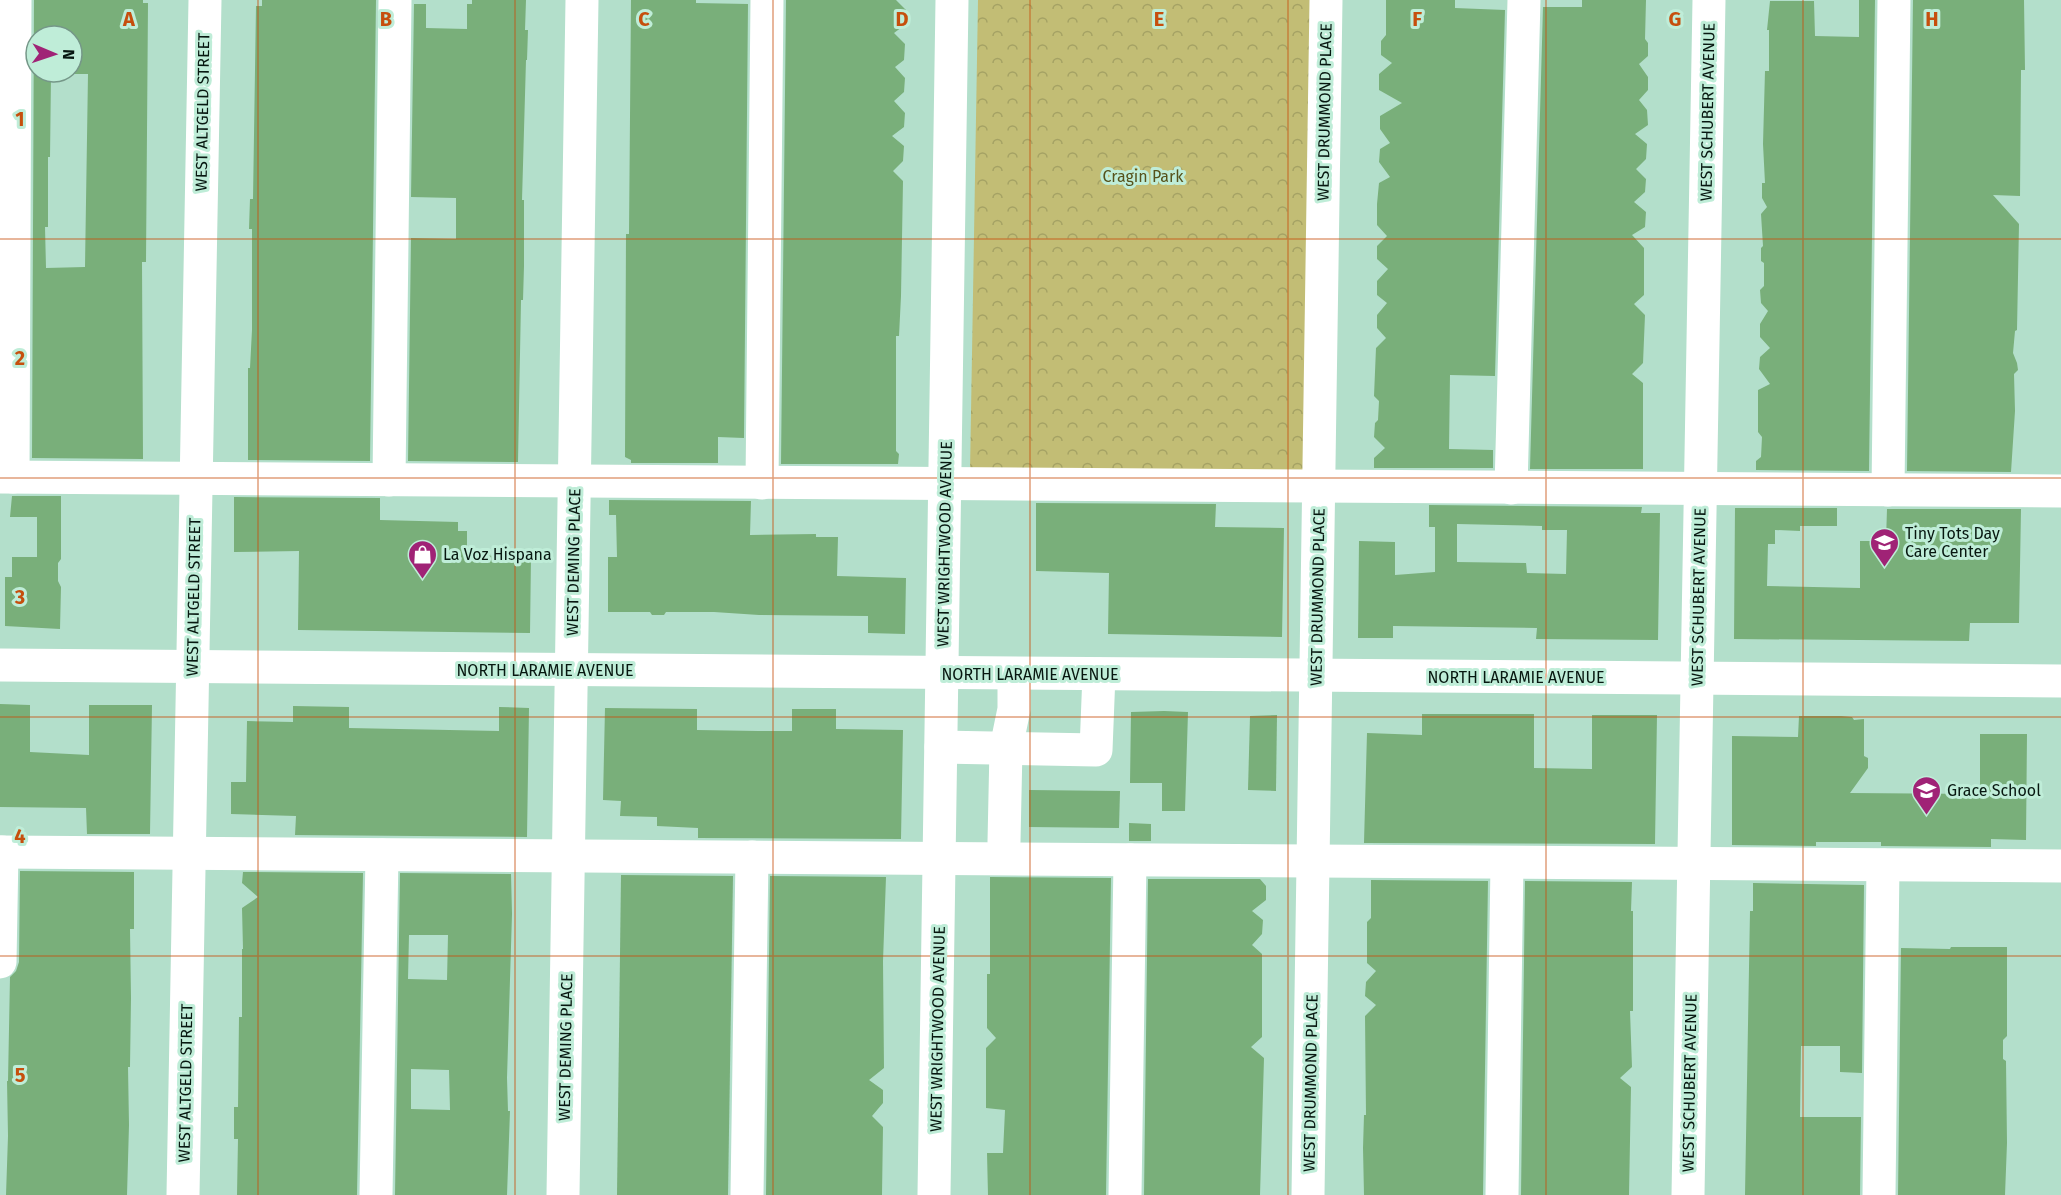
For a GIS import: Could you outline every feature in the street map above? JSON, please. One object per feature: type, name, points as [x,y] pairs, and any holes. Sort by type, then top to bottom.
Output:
[{"type":"street","points":[[15,0],[6,477],[2061,491]]},
{"type":"street","name":"WEST ALTGELD STREET","points":[[183,1195],[205,0]]},
{"type":"street","points":[[389,480],[395,0]]},
{"type":"street","name":"WEST DEMING PLACE","points":[[563,1195],[582,0]]},
{"type":"street","points":[[762,483],[767,0]]},
{"type":"street","name":"WEST WRIGHTWOOD AVENUE","points":[[934,1195],[952,0]]},
{"type":"street","name":"WEST DRUMMOND PLACE","points":[[1308,1195],[1326,0]]},
{"type":"street","points":[[1511,488],[1524,0]]},
{"type":"street","name":"WEST SCHUBERT AVENUE","points":[[1688,1195],[1709,0]]},
{"type":"street","points":[[1888,490],[1894,0]]},
{"type":"street","name":"NORTH LARAMIE AVENUE","points":[[0,665],[2061,681]]},
{"type":"street","points":[[1004,842],[1006,748],[1014,709],[1014,674]]},
{"type":"street","points":[[941,747],[1096,750],[1099,674]]},
{"type":"street","points":[[0,962],[1,852],[2061,866]]},
{"type":"street","points":[[376,1195],[382,855]]},
{"type":"street","points":[[747,1195],[752,857]]},
{"type":"street","points":[[1125,1195],[1131,860]]},
{"type":"street","points":[[1502,1195],[1508,863]]},
{"type":"street","points":[[1879,1195],[1883,865]]},
{"type":"green space","name":"Cragin Park","points":[[978,0],[1313,0],[1305,478],[970,472]]},
{"type":"building","points":[[34,0],[143,0],[143,3],[148,3],[146,262],[142,262],[143,459],[32,458],[34,84],[51,84],[48,227],[45,227],[46,268],[85,267],[88,74],[84,74],[84,24],[34,24]]},
{"type":"building","points":[[262,0],[376,0],[370,461],[248,460],[248,368],[250,368],[252,330],[252,229],[249,229],[250,199],[253,199],[256,6],[262,6]]},
{"type":"building","points":[[472,0],[526,0],[525,30],[528,30],[522,200],[524,200],[524,266],[523,300],[521,300],[518,462],[408,461],[411,238],[456,239],[456,198],[411,197],[414,4],[426,4],[426,28],[467,29],[467,4],[472,4]]},
{"type":"building","points":[[631,0],[696,0],[696,3],[748,4],[744,438],[718,437],[718,463],[631,463],[631,460],[625,457],[626,234],[629,234]]},
{"type":"building","points":[[786,0],[896,0],[906,10],[906,24],[894,33],[905,44],[904,60],[895,67],[905,78],[904,92],[894,101],[905,113],[904,127],[892,136],[904,146],[903,161],[893,171],[903,181],[901,296],[899,336],[896,336],[898,464],[781,464]]},
{"type":"building","points":[[1386,0],[1455,0],[1455,8],[1505,10],[1495,376],[1450,375],[1449,449],[1493,450],[1493,468],[1374,468],[1374,458],[1385,448],[1374,437],[1379,401],[1374,396],[1376,348],[1386,338],[1377,328],[1377,315],[1387,303],[1377,295],[1377,281],[1388,269],[1377,259],[1377,246],[1387,236],[1377,225],[1377,204],[1379,183],[1390,177],[1379,162],[1380,149],[1390,143],[1380,129],[1380,116],[1402,103],[1379,90],[1379,74],[1392,63],[1381,55],[1381,41],[1386,35]]},
{"type":"building","points":[[1582,0],[1646,0],[1645,39],[1648,43],[1648,56],[1639,64],[1648,77],[1648,90],[1639,100],[1647,110],[1648,125],[1635,134],[1647,144],[1646,159],[1636,169],[1646,179],[1645,192],[1634,202],[1646,212],[1645,227],[1632,235],[1644,248],[1644,295],[1634,304],[1645,315],[1643,363],[1632,374],[1643,383],[1643,469],[1530,469],[1543,7],[1582,7]]},
{"type":"building","points":[[1859,0],[1875,0],[1869,471],[1756,470],[1756,461],[1761,457],[1762,437],[1758,432],[1758,390],[1770,384],[1759,369],[1760,357],[1770,348],[1760,337],[1760,324],[1768,311],[1761,303],[1760,290],[1764,286],[1764,263],[1761,261],[1763,246],[1761,214],[1767,207],[1762,198],[1762,183],[1765,183],[1763,144],[1765,71],[1769,71],[1769,30],[1767,30],[1770,1],[1814,1],[1815,36],[1859,37]]},
{"type":"building","points":[[1913,0],[2024,0],[2025,70],[2021,70],[2020,196],[1993,195],[2019,224],[2017,330],[2013,353],[2018,370],[2014,374],[2015,411],[2011,472],[1907,471]]},
{"type":"building","points":[[12,496],[61,496],[61,559],[58,563],[58,581],[61,587],[60,629],[5,626],[5,577],[12,577],[12,557],[37,557],[37,517],[10,517]]},
{"type":"building","points":[[234,497],[380,498],[380,520],[458,522],[458,531],[467,531],[467,555],[531,557],[530,633],[298,630],[299,551],[234,552]]},
{"type":"building","points":[[609,500],[751,501],[750,535],[816,534],[816,537],[838,537],[837,576],[906,578],[905,634],[868,633],[868,616],[759,615],[714,612],[666,612],[664,615],[652,615],[650,612],[608,612],[608,557],[617,557],[616,515],[609,515]]},
{"type":"building","points":[[1036,503],[1216,504],[1215,527],[1284,528],[1282,637],[1108,634],[1109,573],[1036,571]]},
{"type":"building","points":[[1429,505],[1642,507],[1641,513],[1660,513],[1658,640],[1536,639],[1537,628],[1393,626],[1393,638],[1358,638],[1359,541],[1395,542],[1395,575],[1435,572],[1435,527],[1429,527]],"holes":[[[1457,524],[1542,526],[1542,530],[1567,530],[1566,574],[1527,573],[1526,563],[1457,562]]]},
{"type":"building","points":[[1735,508],[1837,508],[1837,526],[1800,526],[1800,531],[1775,530],[1775,544],[1768,544],[1767,586],[1860,588],[1860,541],[1886,541],[1887,509],[2021,509],[2019,623],[1970,623],[1969,641],[1734,639]]},
{"type":"building","points":[[0,704],[30,705],[30,752],[89,755],[89,705],[152,705],[150,834],[87,834],[86,808],[0,807]]},
{"type":"building","points":[[293,706],[349,707],[349,728],[499,731],[499,707],[529,708],[527,837],[295,835],[296,816],[231,814],[231,782],[246,782],[247,721],[293,722]]},
{"type":"building","points":[[605,708],[697,709],[697,730],[758,731],[792,731],[792,709],[836,709],[836,729],[903,730],[901,839],[698,838],[698,828],[657,826],[657,817],[620,816],[621,801],[603,800]]},
{"type":"building","points":[[1131,712],[1188,712],[1185,811],[1162,811],[1162,783],[1130,783]]},
{"type":"building","points":[[1422,714],[1534,714],[1534,768],[1592,769],[1592,715],[1657,715],[1655,844],[1364,843],[1367,733],[1422,735]]},
{"type":"building","points":[[1277,715],[1276,791],[1248,790],[1250,716]]},
{"type":"building","points":[[1799,716],[1841,716],[1852,717],[1854,720],[1864,719],[1864,756],[1868,758],[1868,768],[1850,793],[1980,794],[1980,734],[2027,734],[2026,840],[1991,839],[1991,847],[1881,846],[1881,842],[1816,842],[1816,846],[1732,845],[1732,736],[1798,737]]},
{"type":"building","points":[[1029,790],[1120,791],[1119,828],[1029,827]]},
{"type":"building","points":[[1129,823],[1151,824],[1151,841],[1129,841]]},
{"type":"building","points":[[20,871],[134,872],[134,929],[130,929],[127,1195],[6,1195],[10,977],[16,971],[19,962]]},
{"type":"building","points":[[243,872],[363,873],[357,1195],[237,1195],[238,1139],[234,1139],[234,1107],[238,1107],[239,1017],[242,1017],[242,908],[258,897],[242,883]]},
{"type":"building","points":[[400,873],[511,874],[507,1078],[508,1111],[510,1111],[507,1195],[395,1195]],"holes":[[[409,935],[448,935],[447,980],[408,979]],[[411,1069],[449,1070],[450,1110],[411,1109]]]},
{"type":"building","points":[[621,875],[733,876],[728,1195],[617,1195]]},
{"type":"building","points":[[770,876],[886,877],[883,961],[884,1068],[869,1080],[883,1090],[883,1103],[872,1116],[883,1127],[882,1195],[766,1195]]},
{"type":"building","points":[[990,877],[1111,878],[1106,1195],[988,1195],[987,1153],[1003,1153],[1005,1110],[986,1108],[986,1048],[996,1038],[987,1028],[987,974],[990,974]]},
{"type":"building","points":[[1148,879],[1260,879],[1266,886],[1266,900],[1252,911],[1263,920],[1262,934],[1252,945],[1262,954],[1262,1037],[1251,1047],[1264,1058],[1260,1195],[1144,1195]]},
{"type":"building","points":[[1371,880],[1488,881],[1483,1195],[1364,1195],[1365,1016],[1376,1005],[1365,996],[1366,982],[1376,971],[1367,963],[1367,922],[1371,918]]},
{"type":"building","points":[[1525,881],[1632,882],[1633,1011],[1630,1011],[1632,1067],[1620,1078],[1631,1087],[1629,1195],[1521,1195]]},
{"type":"building","points":[[1753,883],[1864,885],[1862,1073],[1840,1072],[1840,1046],[1801,1046],[1800,1117],[1861,1117],[1860,1195],[1745,1195],[1750,911],[1753,911]]},
{"type":"building","points":[[1951,947],[2007,947],[2007,1036],[2003,1040],[2003,1059],[2006,1061],[2005,1195],[1898,1195],[1901,948],[1950,949]]},
{"type":"place","name":"Tiny Tots Day Care Center","points":[[1884,568]]},
{"type":"place","name":"La Voz Hispana","points":[[422,580]]},
{"type":"place","name":"Grace School","points":[[1926,816]]}]
